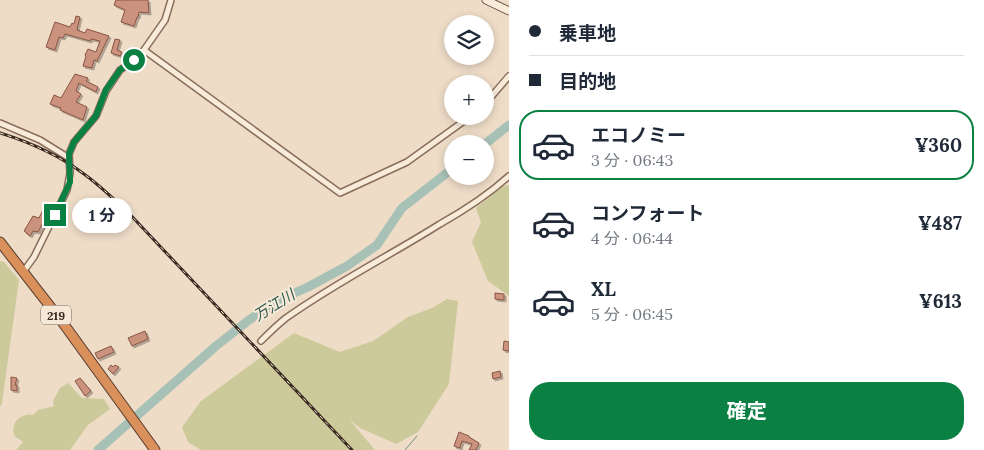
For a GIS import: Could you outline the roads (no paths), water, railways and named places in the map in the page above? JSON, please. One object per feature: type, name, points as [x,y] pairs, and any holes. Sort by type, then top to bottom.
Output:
[{"type":"highway","name":"219","points":[[0,242],[154,448]]},
{"type":"street","points":[[23,272],[34,257],[67,190],[70,173],[69,154],[74,142],[96,116],[106,90],[120,70],[144,50],[165,20],[171,0]]},
{"type":"street","points":[[486,0],[509,11]]},
{"type":"street","points":[[144,50],[340,193],[407,162],[458,125]]},
{"type":"street","points":[[494,94],[509,76]]},
{"type":"street","points":[[0,124],[40,140],[69,158]]},
{"type":"street","points":[[261,341],[285,319],[345,280],[470,206],[509,176]]},
{"type":"waterway","name":"万江川","points":[[494,137],[509,125]]},
{"type":"waterway","name":"万江川","points":[[98,450],[216,346],[249,320],[281,299],[347,266],[377,245],[402,208],[444,175]]},
{"type":"waterway","points":[[405,450],[417,436]]},
{"type":"railway","points":[[0,133],[33,145],[75,167],[123,207],[352,450]]}]
